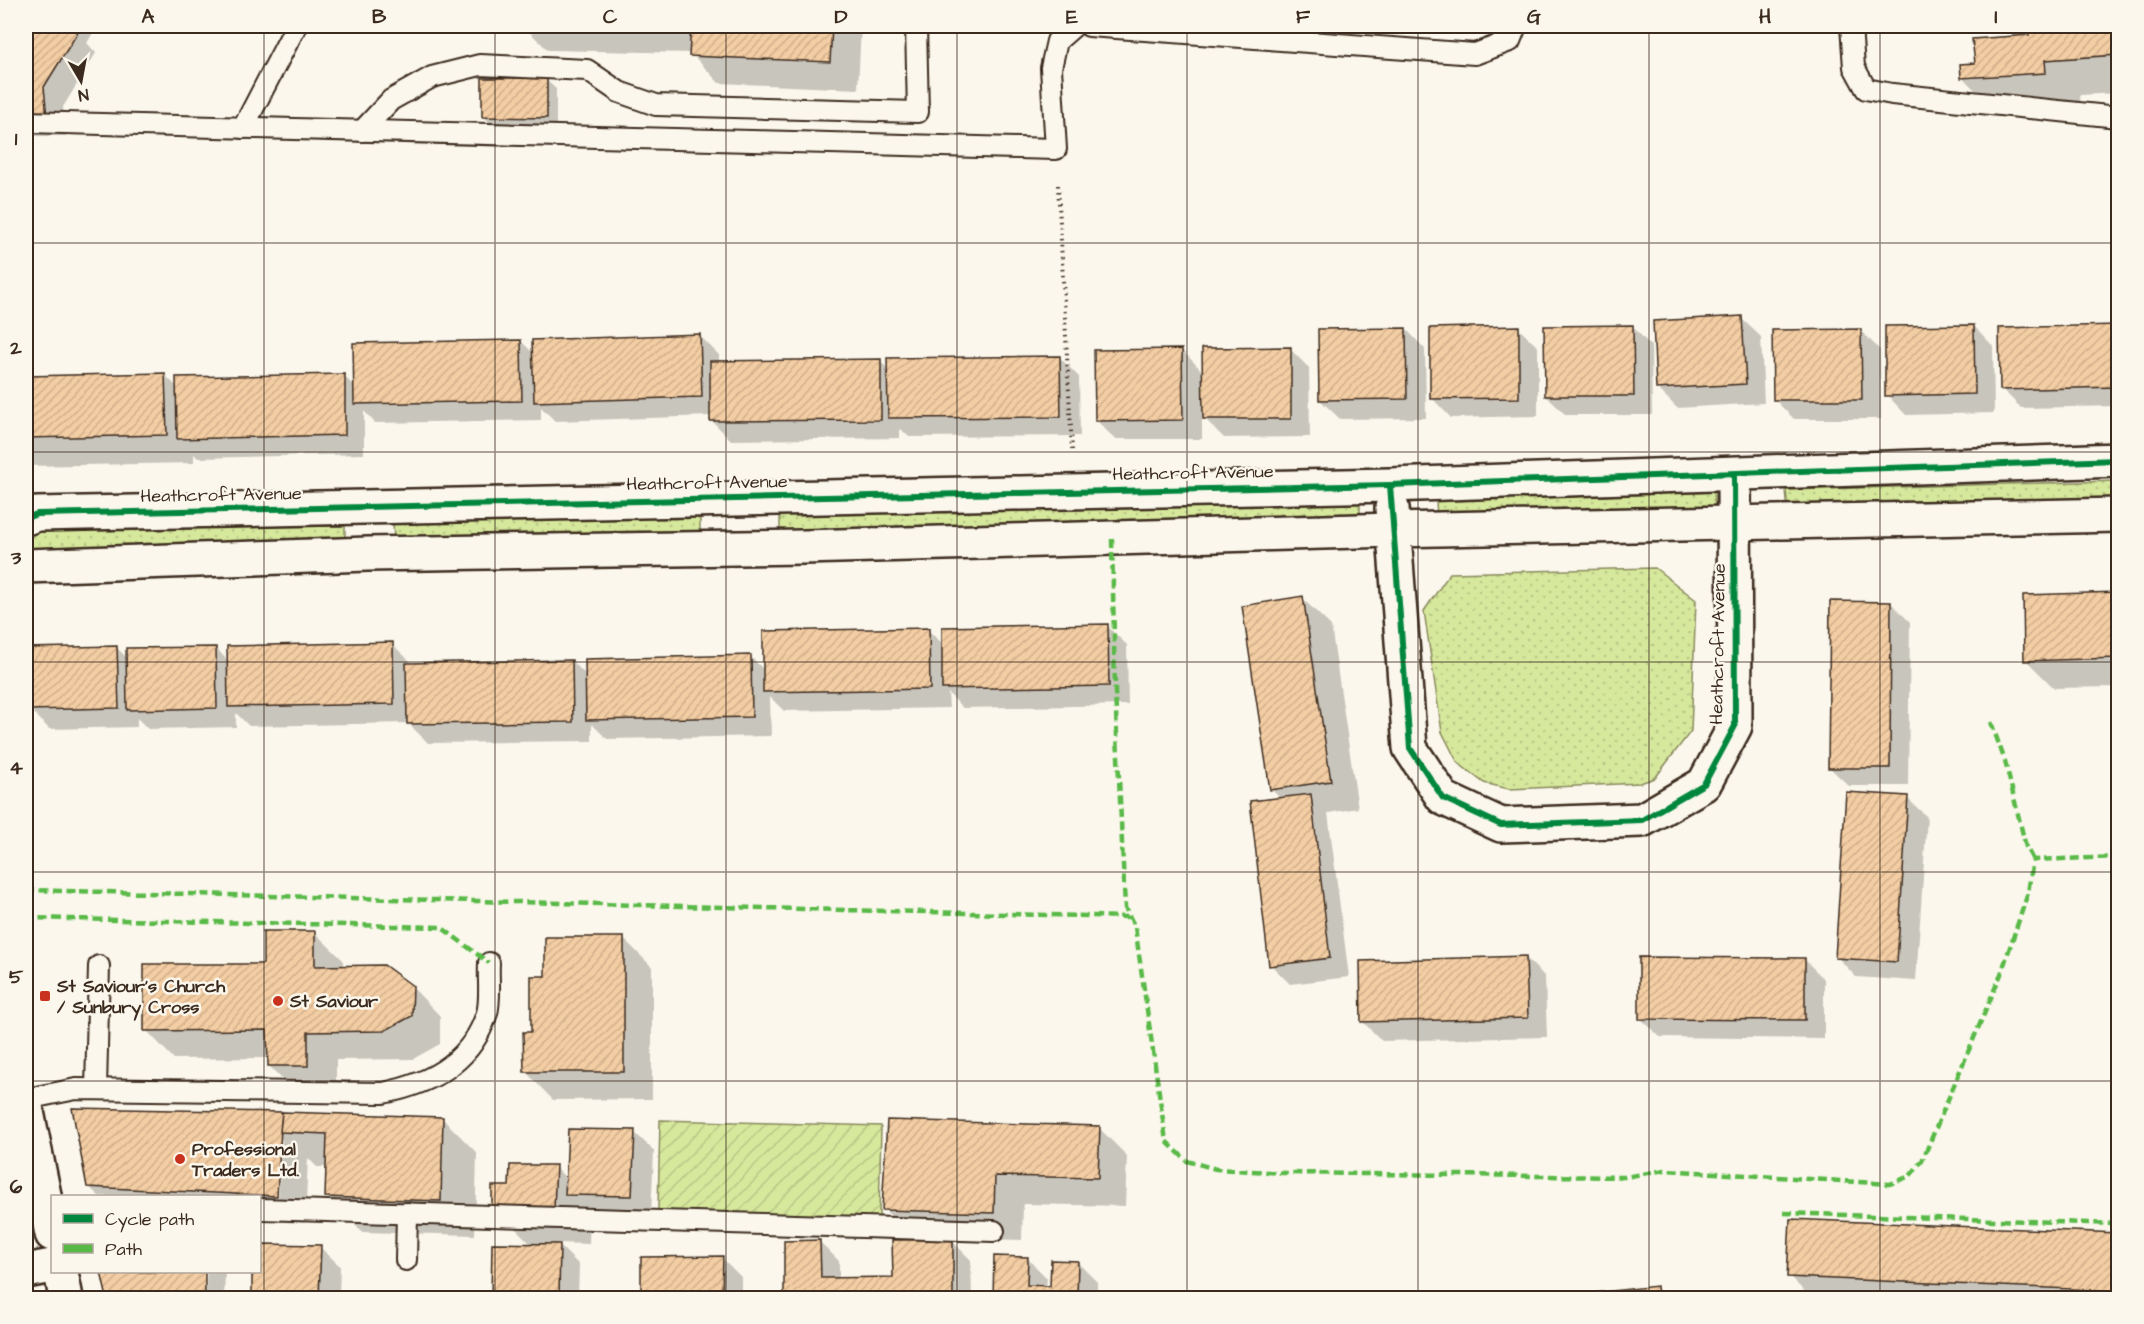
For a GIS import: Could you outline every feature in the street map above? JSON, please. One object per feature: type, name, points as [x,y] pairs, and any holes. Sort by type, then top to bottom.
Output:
[{"type":"street","name":"Heathcroft Avenue","points":[[26,518],[37,514],[367,506],[1390,485],[2118,460]]},
{"type":"street","name":"Heathcroft Avenue","points":[[1390,485],[1410,748],[1443,798],[1502,825],[1642,820],[1704,784],[1735,726],[1734,474]]},
{"type":"street","name":"Heathcroft Avenue","points":[[740,497],[742,548]]},
{"type":"street","points":[[367,506],[368,554]]},
{"type":"street","points":[[26,566],[368,554],[742,548],[1393,530],[2118,515]]},
{"type":"street","points":[[26,1107],[50,1213]]},
{"type":"street","points":[[26,1271],[51,1266]]},
{"type":"street","points":[[61,1273],[66,1299]]},
{"type":"lane","points":[[243,128],[296,26]]},
{"type":"lane","points":[[362,131],[391,100],[432,77],[480,65],[587,70],[620,92],[656,105],[918,112],[916,26]]},
{"type":"lane","points":[[26,122],[1056,149],[1051,68],[1058,41],[1074,26]]},
{"type":"lane","points":[[1089,26],[1475,54],[1510,41],[1516,26]]},
{"type":"lane","points":[[1851,26],[1854,67],[1866,88],[1892,94],[2118,117]]},
{"type":"lane","points":[[26,1099],[76,1089],[384,1094],[409,1088],[438,1076],[468,1052],[487,1012],[489,963]]},
{"type":"lane","points":[[96,1089],[99,966]]},
{"type":"lane","points":[[261,1209],[994,1231]]},
{"type":"lane","points":[[406,1260],[407,1213]]},
{"type":"path","points":[[1056,149],[1073,490]]},
{"type":"green space","points":[[2118,481],[2118,503],[1788,513],[1786,490]]},
{"type":"green space","points":[[1714,492],[1715,509],[1437,518],[1436,501]]},
{"type":"green space","points":[[1360,502],[1360,520],[780,532],[780,514]]},
{"type":"green space","points":[[700,515],[700,534],[394,539],[393,522]]},
{"type":"green space","points":[[345,526],[345,543],[26,551],[26,535],[40,529]]},
{"type":"green space","points":[[1655,568],[1696,600],[1691,731],[1655,778],[1640,783],[1509,789],[1484,783],[1458,763],[1442,732],[1424,611],[1450,573]]},
{"type":"green space","points":[[660,1120],[881,1126],[879,1217],[658,1211]]},
{"type":"building","points":[[29,26],[68,26],[78,32],[44,87],[47,117],[26,117],[26,30]]},
{"type":"building","points":[[691,26],[832,26],[830,62],[689,56]]},
{"type":"building","points":[[2021,26],[2118,26],[2118,55],[2045,60],[2046,73],[1961,78],[1960,64],[1975,63],[1972,39],[2029,35],[2028,27],[2022,28]]},
{"type":"building","points":[[482,78],[547,78],[547,118],[482,117]]},
{"type":"building","points":[[1742,316],[1746,384],[1656,389],[1653,321]]},
{"type":"building","points":[[1633,325],[1634,396],[1545,396],[1544,326]]},
{"type":"building","points":[[1974,325],[1975,394],[1885,396],[1885,326]]},
{"type":"building","points":[[2118,325],[2118,387],[2000,390],[1999,328]]},
{"type":"building","points":[[1519,326],[1519,398],[1430,399],[1430,328]]},
{"type":"building","points":[[1406,328],[1407,399],[1319,400],[1318,329]]},
{"type":"building","points":[[1861,329],[1862,400],[1773,400],[1772,330]]},
{"type":"building","points":[[700,334],[702,397],[534,402],[532,340]]},
{"type":"building","points":[[521,340],[522,401],[354,404],[353,343]]},
{"type":"building","points":[[1291,347],[1291,419],[1203,419],[1202,348]]},
{"type":"building","points":[[1182,349],[1183,420],[1095,421],[1094,350]]},
{"type":"building","points":[[1060,356],[1061,417],[888,418],[887,358]]},
{"type":"building","points":[[881,359],[881,420],[710,421],[710,361]]},
{"type":"building","points":[[165,373],[167,435],[26,438],[26,376]]},
{"type":"building","points":[[345,374],[345,435],[177,439],[176,377]]},
{"type":"building","points":[[2118,592],[2118,658],[2024,661],[2023,595]]},
{"type":"building","points":[[1303,596],[1331,781],[1270,790],[1242,606]]},
{"type":"building","points":[[1830,601],[1891,602],[1890,768],[1828,768]]},
{"type":"building","points":[[1108,624],[1109,686],[942,689],[942,627]]},
{"type":"building","points":[[929,628],[930,689],[763,692],[763,631]]},
{"type":"building","points":[[393,642],[394,704],[228,707],[227,646]]},
{"type":"building","points":[[117,646],[119,708],[28,710],[27,648]]},
{"type":"building","points":[[216,647],[217,708],[127,710],[126,648]]},
{"type":"building","points":[[751,655],[752,717],[586,720],[585,659]]},
{"type":"building","points":[[572,660],[573,722],[407,724],[406,663]]},
{"type":"building","points":[[1846,792],[1908,796],[1897,962],[1835,958]]},
{"type":"building","points":[[1311,794],[1330,958],[1269,966],[1250,801]]},
{"type":"building","name":"St Saviour","points":[[263,931],[315,931],[315,966],[384,965],[413,986],[412,1016],[384,1031],[308,1032],[308,1066],[268,1066],[267,1030],[144,1031],[144,964],[263,964]]},
{"type":"building","points":[[545,937],[624,937],[624,1072],[524,1072],[523,1032],[531,1032],[531,976],[545,976]]},
{"type":"building","points":[[1526,956],[1528,1018],[1361,1022],[1360,961]]},
{"type":"building","points":[[1639,957],[1805,958],[1805,1020],[1639,1019]]},
{"type":"building","name":"Professional Traders Ltd.","points":[[72,1108],[282,1112],[277,1196],[87,1187]]},
{"type":"building","points":[[282,1112],[443,1117],[441,1201],[325,1197],[327,1134],[280,1132]]},
{"type":"building","points":[[887,1120],[1100,1126],[1098,1178],[995,1176],[994,1213],[882,1210]]},
{"type":"building","points":[[568,1129],[635,1130],[632,1196],[565,1195]]},
{"type":"building","points":[[510,1165],[556,1165],[554,1209],[492,1207],[492,1186],[509,1186]]},
{"type":"building","points":[[1790,1219],[2118,1233],[2118,1291],[1787,1277]]},
{"type":"building","points":[[953,1239],[953,1298],[784,1298],[784,1241],[820,1240],[821,1278],[893,1277],[892,1240]]},
{"type":"building","points":[[492,1243],[560,1244],[559,1298],[491,1298]]},
{"type":"building","points":[[261,1244],[321,1245],[319,1298],[252,1298],[252,1273],[261,1273]]},
{"type":"building","points":[[723,1256],[722,1298],[641,1298],[641,1257]]},
{"type":"building","points":[[994,1256],[1028,1257],[1027,1285],[1050,1286],[1051,1260],[1078,1261],[1077,1298],[993,1298]]},
{"type":"building","points":[[101,1273],[205,1273],[205,1298],[107,1298]]},
{"type":"building","points":[[1657,1286],[1658,1298],[1547,1298]]},
{"type":"marked path","points":[[1112,539],[1115,691],[1125,908],[1135,927],[1166,1141],[1187,1161],[1216,1169],[1285,1173],[1625,1177],[1665,1170],[1890,1184],[1910,1176],[1922,1161],[2001,974],[2028,893],[2033,860],[2118,857]]},
{"type":"marked path","points":[[1991,722],[2005,761],[2026,847],[2033,860]]},
{"type":"marked path","points":[[26,890],[1130,917]]},
{"type":"marked path","points":[[26,918],[441,927],[489,963]]},
{"type":"marked path","points":[[1784,1213],[2118,1224]]},
{"type":"cycle path","points":[[26,518],[37,514],[1390,485],[2118,460]]},
{"type":"cycle path","points":[[1390,485],[1410,748],[1443,798],[1501,825],[1642,820],[1704,784],[1735,726],[1734,474]]},
{"type":"place","name":"St Saviour's Church / Sunbury Cross","points":[[45,996]]},
{"type":"place","name":"St Saviour","points":[[278,1001]]},
{"type":"place","name":"Professional Traders Ltd.","points":[[180,1159]]}]
